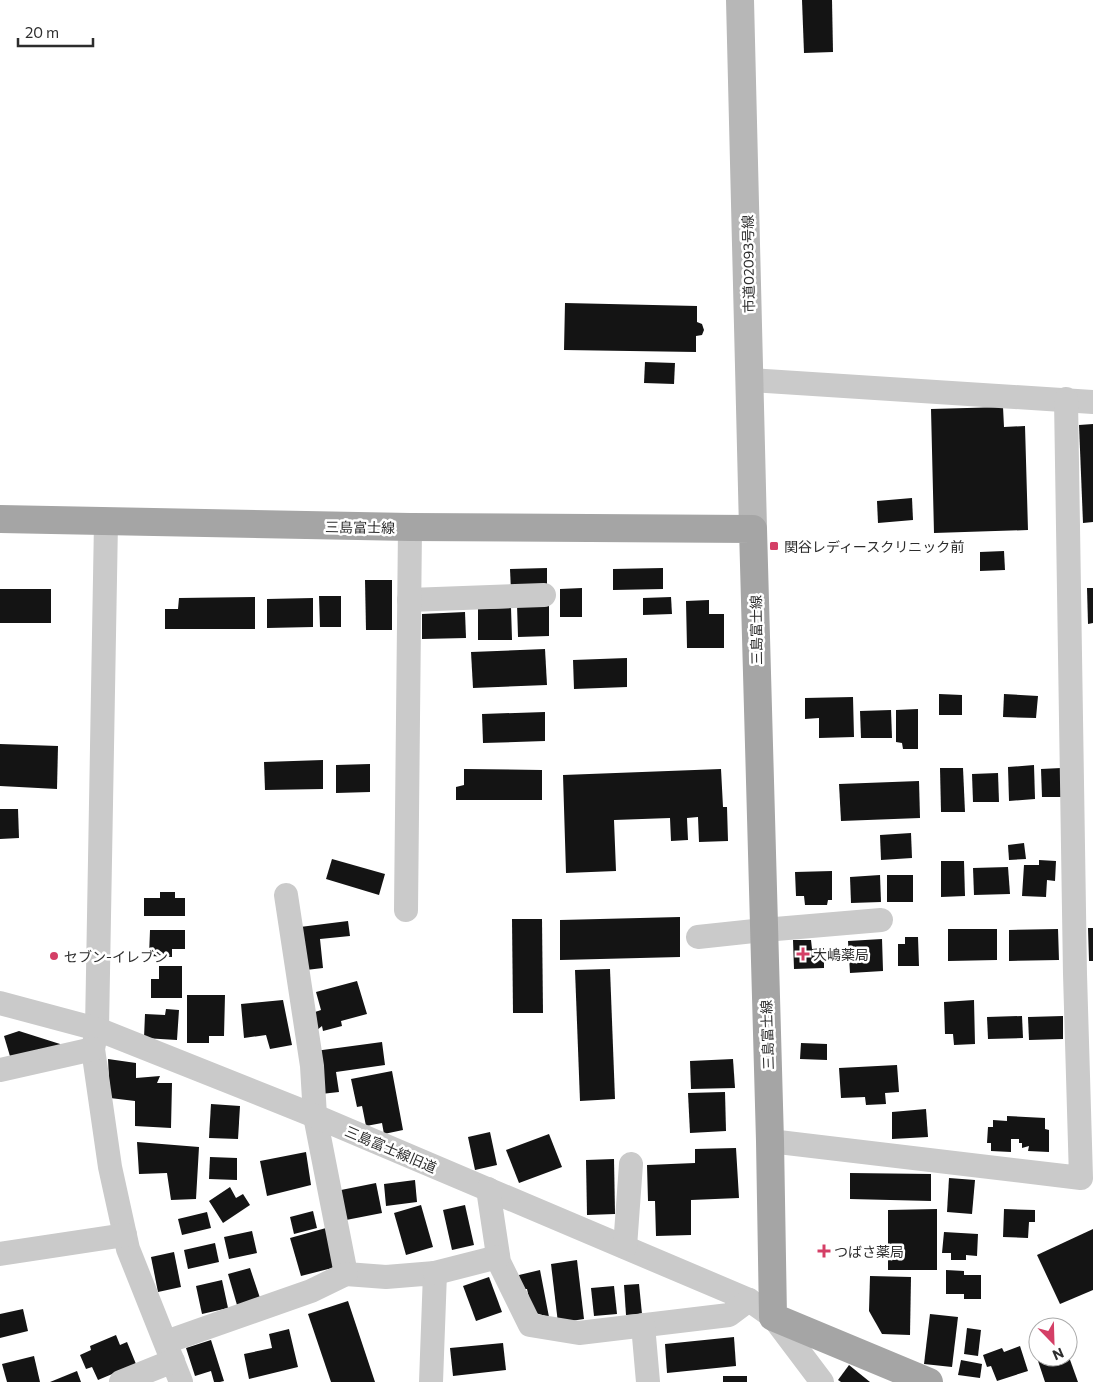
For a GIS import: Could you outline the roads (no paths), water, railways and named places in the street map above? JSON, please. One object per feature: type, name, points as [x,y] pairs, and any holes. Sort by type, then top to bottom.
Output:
[{"type":"main road","name":"三島富士線","points":[[0,520],[410,527],[754,529],[773,1316]]},
{"type":"main road","points":[[773,1316],[929,1382]]},
{"type":"street","name":"市道02093号線","points":[[740,0],[754,529]]},
{"type":"street","points":[[750,380],[1093,402]]},
{"type":"street","points":[[770,1140],[1087,1181],[1084,974],[1066,399]]},
{"type":"street","points":[[106,522],[95,1039],[110,1167],[128,1249],[173,1362]]},
{"type":"street","points":[[406,910],[410,527]]},
{"type":"street","points":[[409,600],[544,595]]},
{"type":"street","points":[[286,895],[312,1066],[315,1116],[346,1274]]},
{"type":"street","points":[[698,937],[881,920]]},
{"type":"street","name":"三島富士線旧道","points":[[0,1003],[95,1039],[315,1116],[749,1300],[773,1316],[822,1382]]},
{"type":"street","points":[[0,1070],[95,1039]]},
{"type":"street","points":[[625,1247],[631,1164]]},
{"type":"street","points":[[488,1190],[499,1262],[530,1325],[579,1333],[729,1316],[749,1300]]},
{"type":"street","points":[[0,1254],[125,1235]]},
{"type":"street","points":[[121,1382],[173,1362],[346,1274],[386,1277],[435,1274],[498,1257]]},
{"type":"street","points":[[431,1382],[435,1274]]},
{"type":"street","points":[[643,1325],[648,1382]]},
{"type":"place","name":"関谷レディースクリニック前","points":[[774,546]]},
{"type":"place","name":"大嶋薬局","points":[[803,954]]},
{"type":"place","name":"セブン-イレブン","points":[[54,956]]},
{"type":"place","name":"つばさ薬局","points":[[824,1251]]}]
